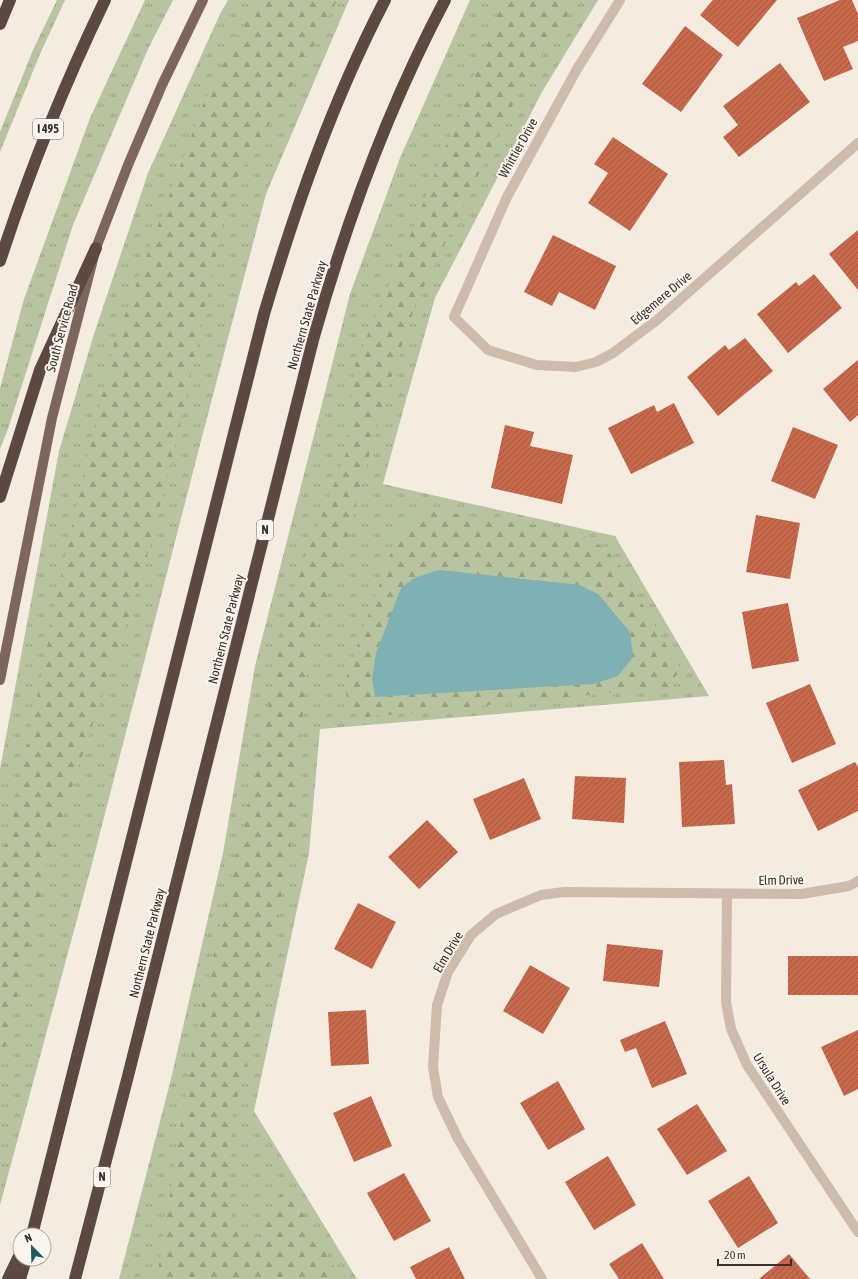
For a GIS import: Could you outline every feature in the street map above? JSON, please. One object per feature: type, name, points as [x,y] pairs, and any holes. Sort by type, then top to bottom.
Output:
[{"type":"highway","points":[[0,24],[10,0]]},
{"type":"highway","name":"I 495","points":[[0,261],[24,191],[56,109],[73,68],[105,0]]},
{"type":"highway","points":[[34,1227],[264,314],[290,228],[318,151],[355,61],[384,0]]},
{"type":"highway","name":"Northern State Parkway","points":[[75,1279],[130,1068],[325,297],[351,217],[369,169],[404,85],[445,0]]},
{"type":"highway","points":[[0,496],[40,370],[96,248]]},
{"type":"highway","points":[[8,1279],[14,1267]]},
{"type":"highway","points":[[20,1279],[24,1267]]},
{"type":"main road","name":"South Service Road","points":[[0,680],[52,418],[96,248],[162,85],[203,0]]},
{"type":"street","name":"Whittier Drive","points":[[454,317],[507,196],[577,69],[620,0]]},
{"type":"street","name":"Edgemere Drive","points":[[454,317],[488,350],[537,365],[576,367],[596,362],[614,354],[657,320],[858,143]]},
{"type":"street","name":"Elm Drive","points":[[542,1279],[458,1139],[438,1097],[433,1066],[437,1005],[448,972],[471,935],[496,914],[541,895],[564,892],[801,894],[849,886],[858,881]]},
{"type":"street","name":"Ursula Drive","points":[[727,894],[726,1002],[731,1029],[747,1066],[858,1232]]},
{"type":"green space","points":[[57,0],[65,0],[40,54],[0,152],[0,132],[33,50]]},
{"type":"green space","points":[[145,0],[173,0],[148,49],[73,225],[8,429],[0,449],[0,388],[24,299],[90,118]]},
{"type":"green space","points":[[228,0],[349,0],[266,194],[93,860],[0,1205],[0,769],[59,451],[94,334],[148,173],[220,14]]},
{"type":"green space","points":[[256,0],[337,0],[299,73],[230,190],[178,435],[142,576],[49,856],[10,1030],[0,1064],[0,866],[14,813],[64,561],[113,347],[204,102]]},
{"type":"green space","points":[[470,0],[598,0],[542,92],[435,298],[383,484],[615,536],[709,696],[320,729],[309,853],[254,1111],[357,1279],[119,1279],[171,1079],[223,853],[255,666],[350,294],[400,158]]},
{"type":"green space","points":[[505,0],[578,0],[551,40],[516,98],[416,303],[388,388],[347,541],[310,646],[290,853],[260,1015],[233,1112],[228,1202],[240,1241],[259,1238],[280,1195],[291,1195],[341,1279],[155,1279],[158,1271],[193,1045],[252,786],[289,601],[346,453],[355,364],[409,239],[500,9]]},
{"type":"green space","points":[[426,509],[580,533],[606,549],[621,567],[680,669],[669,687],[358,718],[346,694],[347,674],[397,536]]},
{"type":"water","points":[[439,570],[580,585],[598,594],[630,632],[633,657],[618,676],[594,684],[375,697],[372,679],[376,653],[401,588],[414,578]]},
{"type":"building","points":[[713,0],[777,0],[738,47],[700,15]]},
{"type":"building","points":[[840,0],[852,0],[858,14],[858,41],[843,47],[853,69],[824,81],[797,18]]},
{"type":"building","points":[[685,26],[723,55],[681,112],[642,84]]},
{"type":"building","points":[[780,63],[810,102],[739,157],[723,137],[738,125],[723,106]]},
{"type":"building","points":[[613,137],[668,174],[630,231],[588,203],[608,173],[594,164]]},
{"type":"building","points":[[858,230],[858,290],[829,254]]},
{"type":"building","points":[[553,235],[616,266],[595,310],[559,292],[552,306],[524,292]]},
{"type":"building","points":[[814,274],[842,308],[788,353],[757,314],[796,282],[799,286]]},
{"type":"building","points":[[745,338],[773,371],[718,416],[687,377],[725,345],[729,350]]},
{"type":"building","points":[[858,360],[858,415],[850,422],[823,389]]},
{"type":"building","points":[[674,403],[694,443],[631,474],[608,428],[654,405],[657,412]]},
{"type":"building","points":[[505,425],[534,432],[530,446],[573,455],[562,504],[491,488]]},
{"type":"building","points":[[793,427],[838,445],[815,499],[771,481]]},
{"type":"building","points":[[756,515],[800,523],[790,579],[746,572]]},
{"type":"building","points":[[788,603],[799,661],[752,669],[742,612]]},
{"type":"building","points":[[810,684],[836,744],[792,763],[766,703]]},
{"type":"building","points":[[724,760],[726,785],[732,784],[735,824],[682,827],[679,762]]},
{"type":"building","points":[[855,762],[858,767],[858,811],[818,831],[798,790]]},
{"type":"building","points":[[575,776],[626,778],[624,823],[572,819]]},
{"type":"building","points":[[524,778],[541,819],[490,840],[473,799]]},
{"type":"building","points":[[427,820],[458,852],[419,889],[388,857]]},
{"type":"building","points":[[358,903],[396,922],[372,969],[334,949]]},
{"type":"building","points":[[607,944],[663,950],[659,987],[603,981]]},
{"type":"building","points":[[788,956],[858,956],[858,995],[788,995]]},
{"type":"building","points":[[530,965],[570,988],[543,1034],[503,1011]]},
{"type":"building","points":[[366,1010],[369,1064],[331,1066],[328,1012]]},
{"type":"building","points":[[665,1021],[687,1074],[652,1088],[636,1048],[625,1052],[620,1040]]},
{"type":"building","points":[[858,1030],[858,1089],[844,1096],[821,1047]]},
{"type":"building","points":[[558,1081],[585,1129],[548,1150],[520,1103]]},
{"type":"building","points":[[371,1096],[392,1146],[354,1162],[333,1113]]},
{"type":"building","points":[[697,1104],[727,1151],[687,1175],[657,1129]]},
{"type":"building","points":[[608,1156],[636,1205],[594,1230],[565,1182]]},
{"type":"building","points":[[404,1173],[431,1221],[394,1241],[367,1193]]},
{"type":"building","points":[[749,1176],[778,1223],[738,1248],[708,1201]]},
{"type":"building","points":[[642,1243],[664,1279],[619,1279],[609,1264]]},
{"type":"building","points":[[449,1247],[465,1279],[416,1279],[410,1267]]},
{"type":"building","points":[[789,1254],[810,1279],[759,1279]]}]
